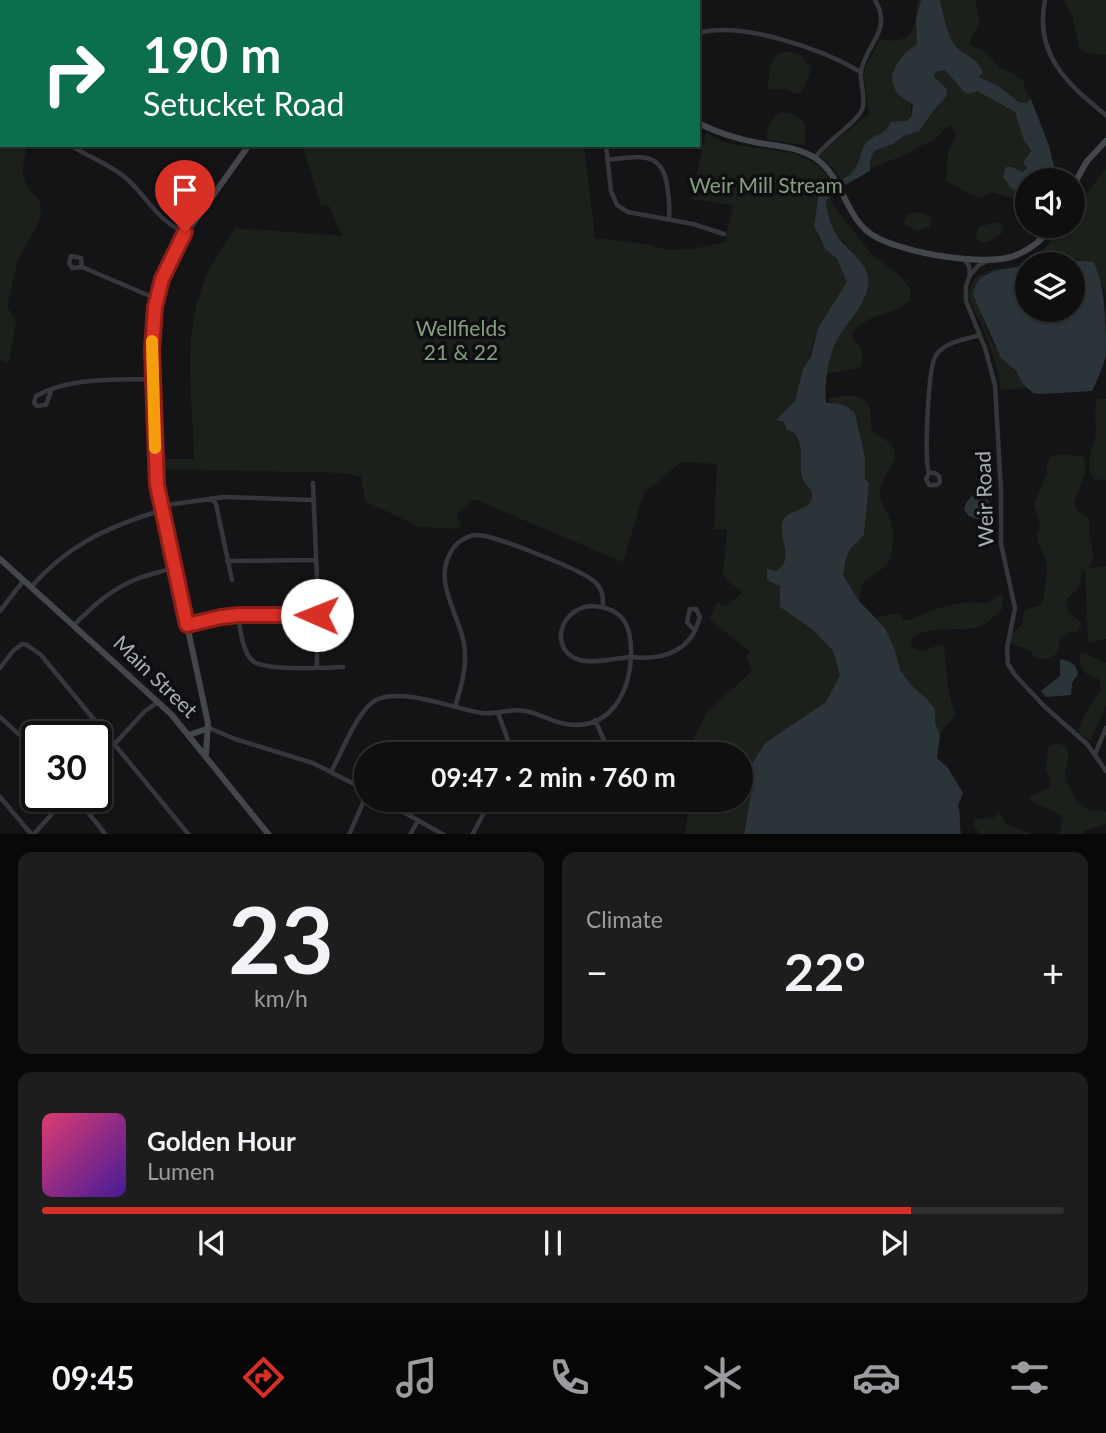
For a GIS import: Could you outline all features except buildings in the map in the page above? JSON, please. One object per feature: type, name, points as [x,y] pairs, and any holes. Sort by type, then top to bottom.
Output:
[{"type":"main road","points":[[700,124],[724,135],[796,150],[815,158],[834,179],[861,225],[877,238],[905,248],[991,260],[1013,256],[1031,248],[1043,238]]},
{"type":"main road","points":[[1082,168],[1106,141]]},
{"type":"main road","points":[[206,754],[209,728],[160,506],[156,467],[152,337],[167,265],[185,232],[248,147]]},
{"type":"main road","name":"Main Street","points":[[0,559],[158,702],[206,754],[269,834]]},
{"type":"main road","points":[[189,735],[209,728]]},
{"type":"street","points":[[815,158],[825,144],[861,113],[864,101],[860,72],[881,30],[881,16],[875,0]]},
{"type":"street","points":[[1045,0],[1042,28],[1049,55],[1078,91],[1106,115]]},
{"type":"street","points":[[700,33],[730,29],[775,38],[824,55],[860,72]]},
{"type":"street","points":[[73,147],[122,175],[159,216],[185,232]]},
{"type":"street","points":[[606,147],[613,199],[617,205],[628,212],[704,226],[723,234]]},
{"type":"street","points":[[607,160],[637,157],[659,163],[666,174],[669,218]]},
{"type":"street","name":"Weir Road","points":[[963,258],[969,266],[970,275],[965,286],[965,297],[995,385],[1001,483],[1000,544],[1015,603],[1006,657],[1011,669],[1028,689],[1052,714],[1073,730],[1106,771]]},
{"type":"street","points":[[970,275],[979,265],[991,260]]},
{"type":"street","points":[[82,267],[158,299]]},
{"type":"street","points":[[929,473],[927,458],[930,386],[934,358],[950,344],[980,335]]},
{"type":"street","points":[[51,391],[87,381],[153,379]]},
{"type":"street","points":[[313,483],[317,668]]},
{"type":"street","points":[[211,498],[216,504],[232,580]]},
{"type":"street","points":[[31,587],[56,562],[83,541],[112,527],[156,512],[160,506],[211,498],[312,500]]},
{"type":"street","points":[[455,706],[466,657],[463,637],[444,582],[447,561],[459,542],[472,535],[512,543],[592,578],[603,593],[603,607]]},
{"type":"street","points":[[227,561],[315,560]]},
{"type":"street","points":[[74,625],[112,591],[137,578],[174,567]]},
{"type":"street","points":[[0,611],[24,580]]},
{"type":"street","points":[[331,772],[366,707],[379,698],[394,696],[485,713],[522,710],[563,724],[580,724],[595,720],[611,711],[624,694],[630,674],[631,657],[631,632],[626,621],[603,607],[582,607],[571,612],[562,628],[564,647],[582,660],[631,657],[650,658],[666,655],[683,647],[695,631],[700,617],[699,611],[694,608],[688,612],[687,622],[695,631]]},
{"type":"street","points":[[187,625],[239,615],[317,615]]},
{"type":"street","points":[[239,615],[247,652],[252,660],[270,666],[343,667]]},
{"type":"street","points":[[0,668],[20,645],[27,645],[48,661],[113,745],[188,834]]},
{"type":"street","points":[[113,745],[145,711],[158,702]]},
{"type":"street","points":[[498,713],[509,742]]},
{"type":"street","points":[[0,717],[21,736]]},
{"type":"street","points":[[595,720],[605,742]]},
{"type":"street","points":[[209,728],[235,739],[294,756],[354,784]]},
{"type":"street","points":[[1095,755],[1106,728]]},
{"type":"street","points":[[0,797],[32,834]]},
{"type":"street","points":[[34,834],[54,812]]},
{"type":"street","points":[[88,812],[105,834]]},
{"type":"street","points":[[349,834],[359,812]]},
{"type":"street","points":[[404,812],[442,834]]},
{"type":"street","points":[[473,834],[485,812]]},
{"type":"street","points":[[411,834],[418,820]]},
{"type":"green space","name":"Weir Mill Stream","points":[[918,0],[921,0],[916,19],[917,44],[893,70],[908,96],[910,115],[907,121],[895,122],[879,137],[850,176],[841,180],[832,167],[818,155],[869,114],[864,76],[866,66],[880,40],[907,37],[913,28]]},
{"type":"green space","points":[[940,0],[975,0],[980,24],[971,38],[970,45],[986,52],[999,67],[1024,81],[1024,88],[1031,99],[1027,103],[1020,103],[1000,87],[978,77],[980,74],[965,54],[952,43]]},
{"type":"green space","points":[[1063,0],[1106,0],[1106,55],[1085,53],[1079,47],[1072,15]]},
{"type":"green space","points":[[786,51],[801,55],[811,68],[805,86],[799,93],[786,89],[768,89],[769,71],[773,61],[776,56]]},
{"type":"green space","points":[[945,70],[964,92],[977,91],[1015,112],[1030,154],[1025,158],[1027,168],[1015,168],[1005,182],[1015,190],[1015,202],[1012,198],[991,192],[982,198],[967,193],[946,180],[948,153],[956,136],[952,126],[944,129],[934,141],[871,168],[870,161],[874,151],[919,131],[942,102],[943,86],[934,77],[934,72]]},
{"type":"green space","points":[[782,112],[795,115],[805,123],[805,145],[767,140],[770,124],[775,116]]},
{"type":"green space","name":"Wellfields 21 & 22","points":[[706,133],[735,145],[782,151],[810,160],[822,169],[831,182],[824,182],[816,212],[816,231],[823,245],[840,264],[847,279],[846,287],[818,328],[795,401],[776,420],[784,422],[787,430],[795,432],[801,446],[802,478],[813,494],[810,503],[788,514],[786,554],[781,569],[776,572],[772,569],[780,586],[781,607],[813,630],[833,651],[840,675],[826,702],[765,743],[753,762],[753,742],[691,742],[708,711],[753,670],[746,658],[750,652],[709,619],[717,602],[726,606],[743,592],[727,581],[723,574],[727,530],[714,529],[717,464],[681,462],[644,493],[623,562],[474,499],[457,513],[461,529],[419,527],[365,501],[361,477],[345,473],[162,469],[162,459],[194,459],[190,354],[195,313],[211,267],[236,228],[342,236],[329,206],[321,205],[303,147],[584,147],[595,238],[659,248],[677,250],[725,242],[733,205],[691,199]]},
{"type":"green space","points":[[0,147],[28,147],[23,169],[25,182],[40,200],[41,218],[18,259],[7,307],[16,320],[9,363],[0,360]]},
{"type":"green space","points":[[1106,169],[1106,298],[1104,288],[1085,265],[1085,252],[1040,252],[1053,238],[1085,238],[1085,195]]},
{"type":"green space","points":[[834,195],[831,200],[833,205],[873,256],[898,274],[910,288],[911,300],[865,322],[852,333],[862,351],[861,367],[827,374],[829,359],[839,336],[864,297],[862,263],[838,235],[827,210],[826,201]]},
{"type":"green space","points":[[919,212],[932,220],[929,227],[918,231],[903,224],[907,214]]},
{"type":"green space","points":[[996,222],[1003,226],[1002,233],[991,240],[980,242],[975,236],[979,227]]},
{"type":"green space","points":[[1015,265],[985,274],[974,286],[985,324],[997,351],[1029,388],[1000,390],[994,358],[970,301],[972,283],[977,276]]},
{"type":"green space","points":[[849,395],[867,402],[872,431],[889,443],[895,453],[895,458],[882,481],[880,493],[893,533],[890,558],[888,565],[863,582],[859,601],[843,575],[850,549],[864,534],[869,484],[865,479],[865,457],[851,409],[828,401],[829,398]]},
{"type":"green space","points":[[1098,398],[1106,399],[1106,480],[1093,479],[1089,469],[1096,434],[1095,408]]},
{"type":"green space","points":[[1063,454],[1084,457],[1086,470],[1074,503],[1077,510],[1089,518],[1093,557],[1088,569],[1106,566],[1106,639],[1088,643],[1085,570],[1082,572],[1078,589],[1067,599],[1066,604],[1069,613],[1082,623],[1077,632],[1070,632],[1060,640],[1057,653],[1042,659],[1008,640],[1022,625],[1024,610],[1041,605],[1043,601],[1046,559],[1038,543],[1040,525],[1034,504],[1047,474],[1047,461],[1052,456]]},
{"type":"green space","points":[[1001,594],[1002,609],[982,626],[927,631],[913,639],[911,646],[919,651],[944,644],[948,689],[955,716],[940,736],[925,697],[911,685],[900,670],[895,650],[885,628],[876,617],[899,613],[904,620],[951,605],[973,602],[987,604]]},
{"type":"green space","points":[[1082,652],[1106,663],[1106,706],[1091,740],[1081,735],[1078,730],[1101,689],[1099,679],[1090,676],[1082,668],[1079,655]]},
{"type":"green space","points":[[1055,743],[1066,746],[1069,757],[1065,772],[1066,781],[1077,801],[1092,812],[1106,812],[1106,824],[1084,831],[1083,834],[1059,834],[1063,818],[1028,798],[1051,786],[1046,770],[1048,748]]},
{"type":"green space","name":"Wellfields 21 & 22","points":[[686,812],[748,812],[744,834],[685,834]]},
{"type":"green space","points":[[999,812],[1006,824],[1032,834],[980,834],[974,827],[975,820],[995,817]]},
{"type":"shaded area","points":[[921,0],[940,0],[952,41],[980,66],[983,72],[979,77],[1000,87],[1020,103],[1027,103],[1031,99],[1054,168],[1027,168],[1023,162],[1031,151],[1024,140],[1015,112],[977,91],[969,94],[964,92],[945,70],[935,72],[934,77],[947,89],[946,97],[919,131],[874,151],[870,171],[838,189],[826,201],[828,215],[836,233],[858,258],[868,277],[864,300],[835,344],[826,378],[826,403],[842,405],[855,414],[865,457],[865,479],[869,484],[864,535],[850,549],[843,575],[859,601],[885,628],[900,670],[935,709],[935,722],[940,736],[937,758],[948,768],[963,793],[958,806],[961,834],[744,834],[748,812],[753,812],[753,762],[765,743],[826,702],[840,675],[833,651],[813,630],[780,607],[780,586],[767,580],[767,569],[776,571],[785,561],[783,521],[789,514],[807,506],[812,498],[811,490],[802,476],[800,446],[795,433],[787,430],[784,422],[776,420],[795,401],[818,328],[847,282],[837,259],[826,250],[814,226],[819,191],[824,182],[843,179],[852,173],[866,144],[886,130],[891,122],[906,121],[911,117],[913,105],[899,95],[892,81],[900,60],[917,44],[916,19]]},
{"type":"shaded area","points":[[1006,167],[1015,168],[1015,191],[1003,177]]},
{"type":"shaded area","points":[[1085,261],[1093,262],[1101,282],[1106,354],[1092,391],[1033,393],[1023,384],[1016,371],[1001,358],[973,295],[979,280],[997,271],[1015,267],[1015,322],[1085,322]]},
{"type":"shaded area","points":[[977,490],[985,492],[989,504],[988,518],[983,521],[969,516],[964,510],[966,503]]},
{"type":"shaded area","points":[[1060,659],[1072,663],[1077,670],[1071,695],[1046,697],[1041,691],[1060,676]]},
{"type":"slow traffic","points":[[152,341],[155,448]]},
{"type":"route","points":[[185,232],[162,279],[153,321],[152,350],[157,485],[187,625],[239,615],[317,615]]}]
